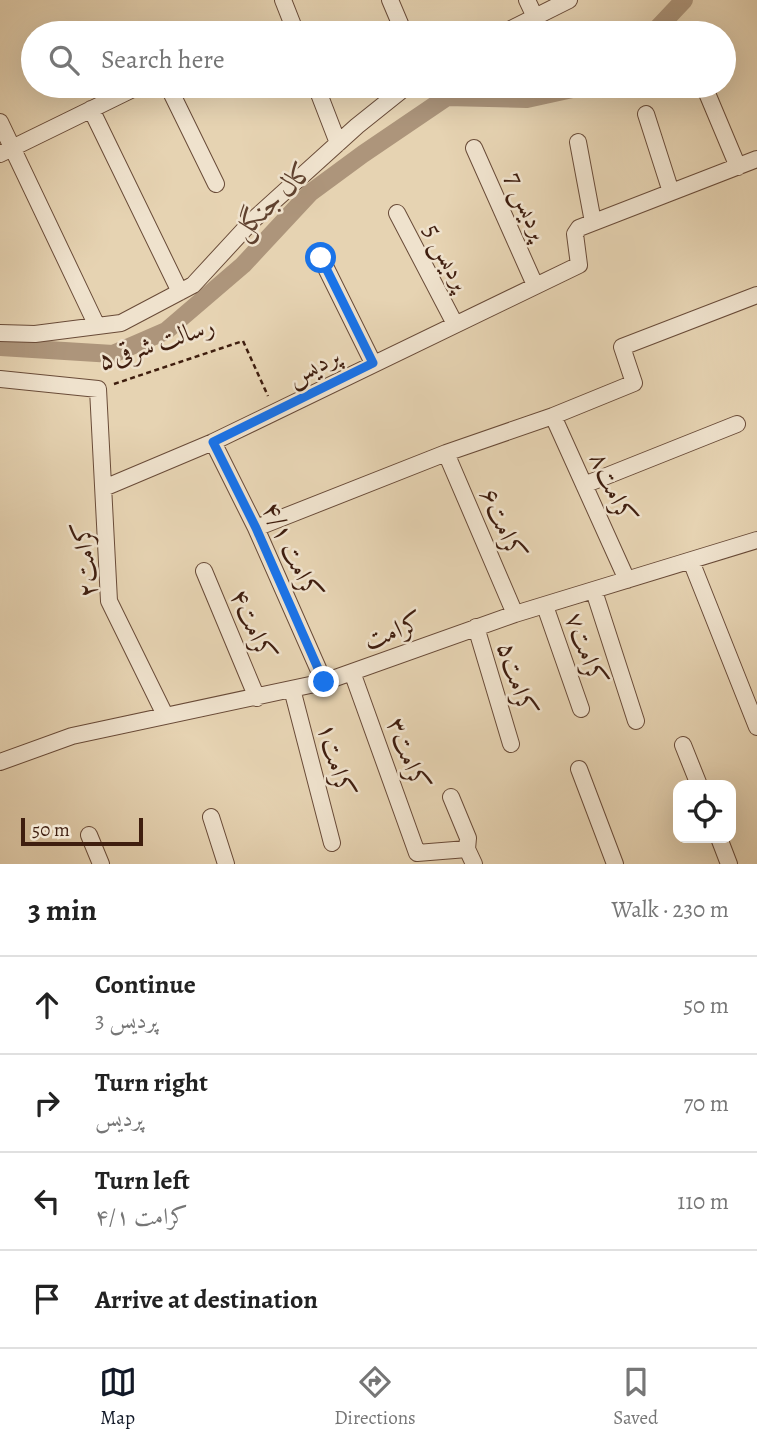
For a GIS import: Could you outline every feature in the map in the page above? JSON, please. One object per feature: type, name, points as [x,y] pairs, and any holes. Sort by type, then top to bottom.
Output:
[{"type":"street","points":[[283,0],[291,21]]},
{"type":"street","points":[[390,0],[399,21]]},
{"type":"street","points":[[527,0],[535,17]]},
{"type":"street","points":[[527,21],[569,0]]},
{"type":"street","points":[[6,151],[114,98]]},
{"type":"street","points":[[174,98],[216,184]]},
{"type":"street","points":[[321,98],[338,144]]},
{"type":"street","points":[[0,333],[35,334],[121,323],[193,285],[253,220],[393,98]]},
{"type":"street","points":[[709,98],[738,167]]},
{"type":"street","points":[[91,109],[180,292]]},
{"type":"street","points":[[646,114],[671,192]]},
{"type":"street","points":[[0,122],[6,151],[97,326]]},
{"type":"street","points":[[578,142],[593,222],[757,159]]},
{"type":"street","name":"پردیس 7","points":[[474,148],[535,285]]},
{"type":"street","name":"پردیس 5","points":[[397,213],[455,324]]},
{"type":"street","name":"پردیس","points":[[104,488],[213,442],[579,265],[575,234],[579,228],[593,222]]},
{"type":"street","points":[[321,258],[373,363]]},
{"type":"street","points":[[256,528],[634,383],[622,347],[757,295]]},
{"type":"street","name":"رسالت شرقی۵","points":[[0,379],[97,389]]},
{"type":"street","name":"کرامت۲","points":[[97,389],[110,601],[165,715]]},
{"type":"street","name":"کرامت۸","points":[[553,416],[627,580]]},
{"type":"street","points":[[584,485],[737,425]]},
{"type":"street","name":"کرامت ۴/۱","points":[[213,442],[256,528],[324,682]]},
{"type":"street","name":"کرامت۶","points":[[446,453],[515,614]]},
{"type":"street","name":"کرامت","points":[[0,762],[72,736],[324,682],[515,614],[757,540]]},
{"type":"street","points":[[691,561],[757,727]]},
{"type":"street","name":"کرامت۴","points":[[204,571],[257,698]]},
{"type":"street","points":[[594,591],[636,720]]},
{"type":"street","name":"کرامت۷","points":[[545,606],[581,709]]},
{"type":"street","name":"کرامت۵","points":[[476,627],[511,744]]},
{"type":"street","name":"کرامت۳","points":[[352,672],[415,858]]},
{"type":"street","name":"کرامت۱","points":[[292,689],[332,843]]},
{"type":"street","points":[[683,745],[697,780]]},
{"type":"street","points":[[579,769],[615,864]]},
{"type":"street","points":[[451,797],[468,838],[467,849],[474,864]]},
{"type":"street","points":[[211,817],[226,864]]},
{"type":"street","points":[[89,835],[101,864]]},
{"type":"street","points":[[721,843],[729,864]]},
{"type":"street","points":[[415,858],[467,849]]},
{"type":"path","name":"رسالت شرقی۵","points":[[97,389],[243,341],[275,411]]},
{"type":"waterway","name":"کال جنگل","points":[[664,21],[684,0]]},
{"type":"waterway","name":"کال جنگل","points":[[0,347],[113,354],[166,331],[243,265],[310,193],[446,98]]},
{"type":"waterway","name":"کال جنگل","points":[[487,98],[532,98]]},
{"type":"route","points":[[321,258],[373,363],[213,442],[256,528],[324,682]]}]
